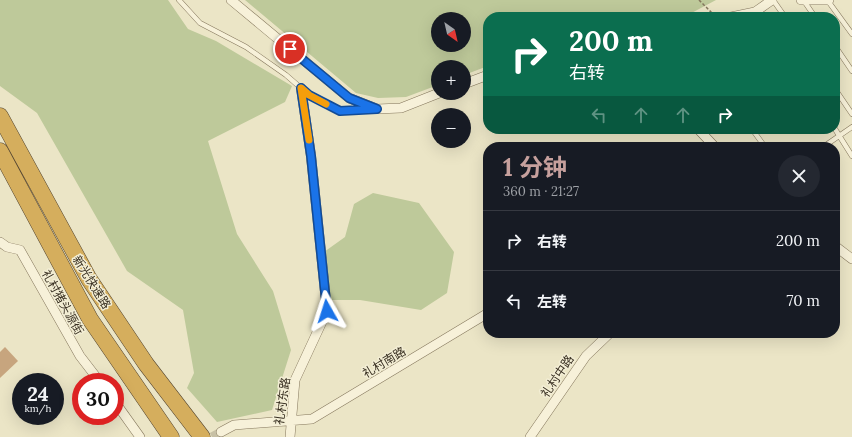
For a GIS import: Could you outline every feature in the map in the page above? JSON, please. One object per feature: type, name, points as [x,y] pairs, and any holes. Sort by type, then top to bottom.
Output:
[{"type":"highway","name":"新光快速路","points":[[0,116],[89,279],[146,364],[202,437]]},
{"type":"highway","name":"新光快速路","points":[[0,151],[90,319],[171,437]]},
{"type":"highway","points":[[120,326],[217,435]]},
{"type":"street","points":[[231,0],[349,98],[377,109],[401,108],[431,96]]},
{"type":"street","points":[[759,12],[773,0]]},
{"type":"street","points":[[803,1],[829,0]]},
{"type":"street","points":[[471,81],[483,77]]},
{"type":"street","name":"礼村东路","points":[[290,437],[290,421],[295,380],[327,311],[311,156],[301,88]]},
{"type":"street","points":[[703,134],[710,142]]},
{"type":"street","name":"礼村猪头源街","points":[[0,242],[7,247],[20,250],[80,356],[93,373]]},
{"type":"street","points":[[840,250],[852,259]]},
{"type":"street","name":"礼村南路","points":[[217,435],[234,425],[312,419],[483,316]]},
{"type":"street","name":"礼村中路","points":[[530,437],[586,356],[605,338]]},
{"type":"street","points":[[124,415],[140,437]]},
{"type":"lane","points":[[179,0],[200,23],[246,47],[286,75],[309,95],[340,111],[377,109]]},
{"type":"lane","points":[[773,0],[781,12]]},
{"type":"lane","points":[[829,0],[837,12]]},
{"type":"lane","points":[[803,1],[811,12]]},
{"type":"lane","points":[[840,16],[852,34]]},
{"type":"lane","points":[[840,53],[852,71]]},
{"type":"lane","points":[[840,96],[852,114]]},
{"type":"lane","points":[[830,142],[852,127]]},
{"type":"lane","points":[[839,136],[852,156]]},
{"type":"path","points":[[699,0],[711,12]]},
{"type":"green space","points":[[0,0],[168,0],[188,29],[216,41],[292,86],[285,102],[208,141],[237,234],[273,291],[291,350],[272,410],[217,422],[187,388],[194,373],[183,310],[127,271],[37,113],[0,86]]},
{"type":"green space","points":[[245,0],[716,0],[693,12],[483,12],[483,68],[471,72],[471,60],[431,60],[431,88],[406,97],[378,98],[356,93]]},
{"type":"green space","points":[[373,193],[419,203],[454,252],[447,293],[421,310],[360,300],[330,300],[324,252],[345,237],[354,204]]},
{"type":"building","points":[[5,347],[18,361],[0,378],[0,352]]},
{"type":"tunnel","points":[[212,437],[221,432]]},
{"type":"slow traffic","points":[[309,140],[301,88],[309,95],[326,104]]},
{"type":"route","points":[[290,49],[349,98],[377,109],[340,111],[309,95],[301,88],[311,156],[327,311]]}]
